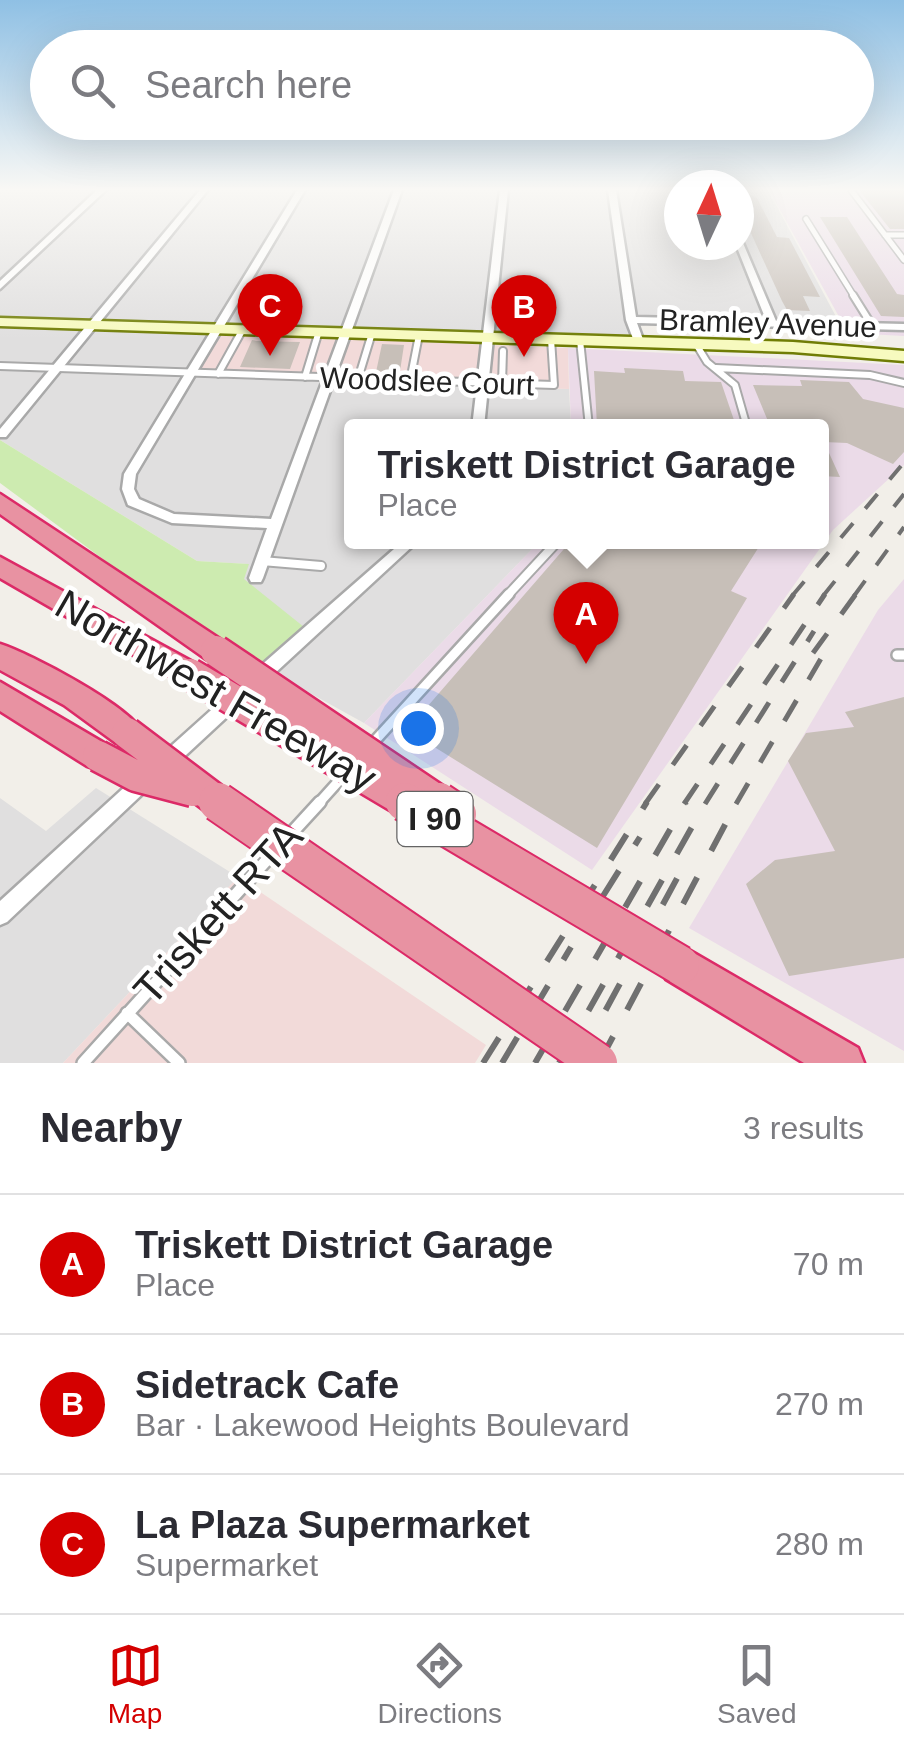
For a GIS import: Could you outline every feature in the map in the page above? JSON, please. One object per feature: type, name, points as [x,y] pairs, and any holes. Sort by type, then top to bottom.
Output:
[{"type":"highway","points":[[0,502],[203,663]]},
{"type":"highway","name":"Northwest Freeway","points":[[0,566],[203,663],[842,1063]]},
{"type":"highway","name":"Northwest Freeway","points":[[0,656],[74,696],[208,794],[598,1063]]},
{"type":"highway","points":[[0,696],[136,776],[208,794]]},
{"type":"main road","points":[[0,322],[488,336],[904,356]]},
{"type":"street","points":[[0,286],[49,240]]},
{"type":"street","points":[[2,434],[164,240]]},
{"type":"street","points":[[272,240],[130,474],[128,488],[133,502],[172,518],[274,524]]},
{"type":"street","points":[[256,578],[381,240]]},
{"type":"street","points":[[479,419],[499,240]]},
{"type":"street","points":[[620,240],[639,342]]},
{"type":"street","points":[[746,260],[772,324]]},
{"type":"street","name":"Bramley Avenue","points":[[632,320],[904,327]]},
{"type":"street","points":[[2,911],[402,549]]},
{"type":"lane","points":[[819,240],[873,326]]},
{"type":"lane","points":[[889,240],[904,260]]},
{"type":"lane","points":[[218,374],[242,329]]},
{"type":"lane","points":[[305,377],[319,331]]},
{"type":"lane","points":[[358,379],[372,333]]},
{"type":"lane","points":[[410,381],[419,334]]},
{"type":"lane","name":"Woodslee Court","points":[[0,366],[554,386],[551,339]]},
{"type":"lane","points":[[580,340],[587,419]]},
{"type":"lane","points":[[696,344],[735,385],[745,419]]},
{"type":"lane","points":[[502,384],[503,351]]},
{"type":"lane","points":[[716,368],[870,375],[904,384]]},
{"type":"lane","name":"Triskett RTA","points":[[82,1063],[551,549]]},
{"type":"lane","points":[[262,561],[320,566]]},
{"type":"lane","points":[[128,1013],[179,1063]]},
{"type":"shaded area","points":[[0,240],[664,240],[664,260],[754,260],[754,240],[795,240],[840,324],[626,315],[628,336],[0,317]]},
{"type":"shaded area","points":[[796,240],[904,240],[904,336],[848,333]]},
{"type":"shaded area","points":[[0,326],[221,334],[196,377],[569,389],[571,419],[344,419],[344,549],[532,549],[364,723],[261,666],[243,579],[248,564],[197,561],[0,440]]},
{"type":"shaded area","points":[[221,334],[568,348],[569,389],[195,377]]},
{"type":"shaded area","points":[[568,348],[904,365],[904,465],[829,536],[829,419],[571,419]]},
{"type":"shaded area","points":[[532,549],[820,549],[592,870],[364,723]]},
{"type":"shaded area","points":[[904,579],[904,1051],[689,928],[878,610]]},
{"type":"shaded area","points":[[96,788],[238,877],[63,1063],[0,1063],[0,798],[46,831]]},
{"type":"shaded area","points":[[238,877],[486,1045],[475,1063],[63,1063]]},
{"type":"green space","points":[[0,440],[197,561],[249,564],[244,579],[304,627],[261,666],[149,593],[0,483]]},
{"type":"building","points":[[754,240],[790,240],[820,297],[803,296],[810,311],[787,310]]},
{"type":"building","points":[[834,240],[862,240],[897,294],[904,295],[904,317],[881,316]]},
{"type":"building","points":[[252,340],[300,342],[290,369],[240,367]]},
{"type":"building","points":[[382,344],[404,345],[400,371],[376,372]]},
{"type":"building","points":[[624,368],[683,371],[685,381],[721,382],[734,419],[597,419],[594,371],[625,373]]},
{"type":"building","points":[[800,380],[849,382],[863,399],[904,408],[904,452],[893,464],[847,443],[829,442],[829,419],[767,419],[753,385],[802,386]]},
{"type":"building","points":[[829,453],[840,477],[829,476]]},
{"type":"building","points":[[564,549],[758,549],[731,591],[747,598],[597,848],[407,730]]},
{"type":"building","points":[[904,697],[904,958],[789,976],[746,884],[775,860],[835,851],[788,761],[806,733],[854,727],[845,712]]},
{"type":"railway","points":[[792,596],[901,466]]},
{"type":"railway","points":[[823,596],[904,494]]},
{"type":"railway","points":[[854,596],[904,527]]},
{"type":"railway","points":[[645,804],[794,594]]},
{"type":"railway","points":[[684,804],[825,594]]},
{"type":"railway","points":[[813,653],[856,594]]},
{"type":"railway","points":[[705,804],[814,631]]},
{"type":"railway","points":[[736,804],[830,643]]},
{"type":"railway","points":[[483,1063],[647,802]]},
{"type":"railway","points":[[535,1063],[686,802]]},
{"type":"railway","points":[[559,1063],[706,802]]},
{"type":"railway","points":[[599,1063],[737,802]]},
{"type":"railway","points":[[603,896],[640,837]]},
{"type":"railway","points":[[577,1063],[688,858]]},
{"type":"railway","points":[[502,1063],[571,947]]},
{"type":"place","name":"La Plaza Supermarket","points":[[270,356]]},
{"type":"place","name":"Sidetrack Cafe","points":[[524,357]]},
{"type":"place","name":"Triskett District Garage","points":[[586,664]]}]
